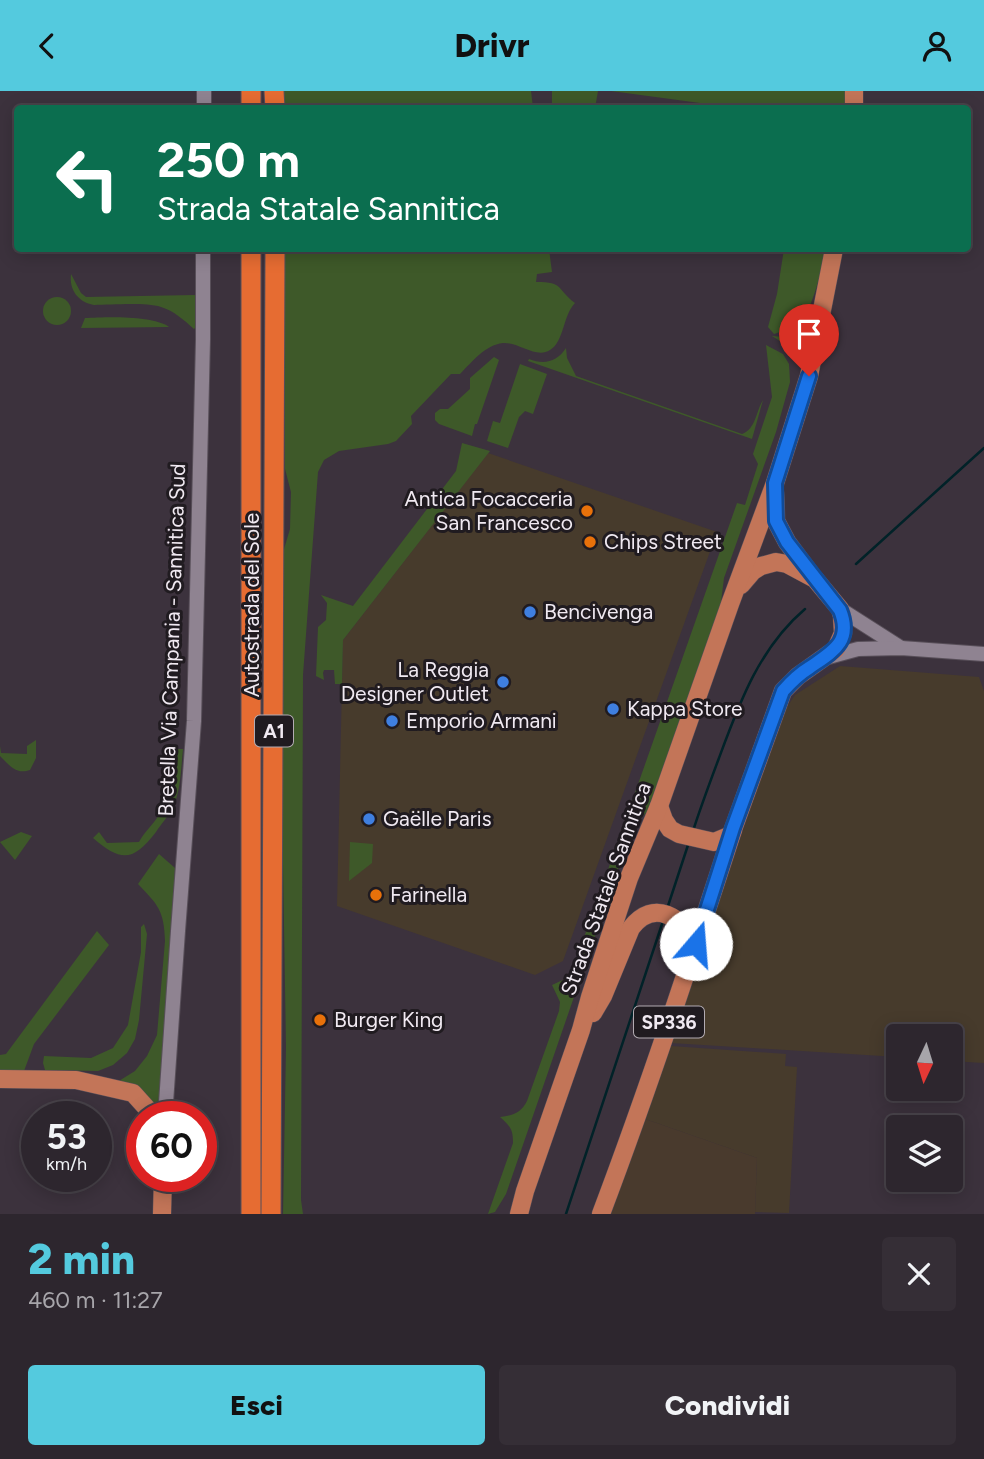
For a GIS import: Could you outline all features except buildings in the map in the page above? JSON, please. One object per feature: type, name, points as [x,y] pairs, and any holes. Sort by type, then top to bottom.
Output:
[{"type":"highway","name":"Autostrada del Sole","points":[[251,252],[251,1214]]},
{"type":"highway","name":"Autostrada del Sole","points":[[271,1214],[275,252]]},
{"type":"main road","name":"Strada Statale Sannitica","points":[[519,1214],[629,878],[659,806],[775,483],[809,376],[833,252]]},
{"type":"main road","points":[[775,483],[776,521],[787,542],[815,579]]},
{"type":"main road","name":"Strada Statale Sannitica","points":[[730,604],[753,571],[769,563],[787,564],[815,579],[840,610]]},
{"type":"main road","name":"SP336","points":[[601,1214],[783,691],[797,676],[836,649],[844,622],[840,610]]},
{"type":"main road","points":[[659,806],[670,829],[679,834],[714,842],[732,832]]},
{"type":"main road","points":[[581,1030],[603,996],[631,928],[638,919],[652,912],[667,915],[679,921],[690,932],[696,944]]},
{"type":"main road","points":[[0,1079],[76,1080],[133,1093],[141,1101]]},
{"type":"main road","name":"Strada Statale Sannitica","points":[[513,1214],[525,1191]]},
{"type":"main road","points":[[162,1214],[163,1192]]},
{"type":"street","name":"Bretella Via Campania - Sannitica Sud","points":[[167,1101],[194,721],[203,252]]},
{"type":"street","points":[[840,610],[901,648]]},
{"type":"street","points":[[824,659],[858,649],[901,648],[984,654]]},
{"type":"shaded area","name":"La Reggia Designer Outlet","points":[[488,453],[717,532],[563,961],[535,975],[337,906],[343,640]]},
{"type":"shaded area","points":[[840,666],[979,677],[984,691],[984,1063],[963,1062],[963,1024],[886,1024],[886,1056],[671,1043],[777,730],[795,695]]},
{"type":"shaded area","points":[[671,1046],[786,1054],[785,1066],[797,1067],[789,1213],[755,1212],[757,1158],[642,1118]]},
{"type":"shaded area","points":[[642,1118],[757,1158],[755,1214],[611,1214]]},
{"type":"green space","points":[[284,91],[531,91],[533,105],[284,105]]},
{"type":"green space","points":[[552,91],[598,91],[596,105],[552,105]]},
{"type":"green space","points":[[611,91],[850,91],[849,105],[715,105]]},
{"type":"green space","points":[[285,252],[549,252],[552,272],[537,274],[536,282],[556,285],[575,303],[555,346],[539,353],[509,343],[490,347],[460,374],[451,374],[411,416],[412,424],[396,441],[339,451],[324,460],[318,472],[303,675],[303,1214],[283,1214],[286,1047],[282,804],[284,549],[290,529],[291,492],[285,469]]},
{"type":"green space","points":[[784,252],[825,252],[805,317],[795,327],[774,334],[768,327],[777,294]]},
{"type":"green space","points":[[71,274],[86,297],[195,295],[195,328],[175,313],[161,307],[88,303],[79,298],[73,290]]},
{"type":"green space","points":[[57,297],[67,301],[71,311],[67,321],[57,325],[47,321],[43,311],[47,301]]},
{"type":"green space","points":[[85,318],[152,320],[169,327],[81,328]]},
{"type":"green space","points":[[814,318],[814,324],[805,334],[800,359],[791,348],[772,336],[797,335]]},
{"type":"green space","points":[[766,345],[783,354],[789,364],[790,382],[776,432],[724,578],[719,618],[652,807],[633,826],[506,1194],[495,1212],[488,1214],[513,1143],[510,1128],[500,1117],[516,1113],[527,1101],[559,1011],[560,1002],[552,985],[567,978],[573,969],[737,503],[745,505],[758,464],[753,454],[772,397]]},
{"type":"green space","points":[[566,348],[567,358],[576,376],[742,434],[753,424],[763,400],[752,439],[528,361],[550,361]]},
{"type":"green space","points":[[494,357],[499,360],[472,436],[439,424],[435,420],[435,413],[440,409],[448,409],[470,389],[470,378]]},
{"type":"green space","points":[[520,364],[547,374],[533,414],[525,411],[519,417],[508,448],[487,441],[493,421],[500,423]]},
{"type":"green space","points":[[462,443],[490,451],[343,640],[342,684],[335,684],[334,670],[324,670],[324,680],[316,676],[318,627],[326,620],[327,603],[321,595],[353,606],[456,471]]},
{"type":"green space","points":[[36,740],[36,758],[30,770],[17,770],[0,756],[0,746],[1,753],[27,754],[27,746]]},
{"type":"green space","points":[[176,749],[183,749],[175,802],[148,842],[133,853],[119,855],[93,838],[99,832],[107,843],[139,842],[163,809],[174,774]]},
{"type":"green space","points":[[21,832],[32,836],[15,860],[0,842]]},
{"type":"green space","points":[[350,842],[373,844],[372,863],[349,881]]},
{"type":"green space","points":[[159,854],[175,868],[161,1101],[138,1101],[114,1084],[135,1071],[147,1056],[157,1035],[165,941],[163,922],[159,909],[138,884]]},
{"type":"green space","points":[[144,924],[147,934],[139,1020],[135,1039],[127,1053],[113,1065],[98,1071],[45,1070],[44,1056],[91,1058],[113,1048],[128,1025],[141,952],[141,927]]},
{"type":"green space","points":[[97,931],[109,945],[34,1044],[24,1071],[0,1071],[0,1055],[6,1054]]},
{"type":"waterway","points":[[856,564],[984,448]]},
{"type":"waterway","points":[[693,831],[752,678],[775,641],[805,609]]},
{"type":"waterway","points":[[667,909],[689,842]]},
{"type":"waterway","points":[[566,1214],[663,921]]},
{"type":"place","name":"Antica Focacceria San Francesco","points":[[587,511]]},
{"type":"place","name":"Chips Street","points":[[590,542]]},
{"type":"place","name":"Bencivenga","points":[[530,612]]},
{"type":"place","name":"La Reggia Designer Outlet","points":[[503,682]]},
{"type":"place","name":"Kappa Store","points":[[613,709]]},
{"type":"place","name":"Emporio Armani","points":[[392,721]]},
{"type":"place","name":"Gaëlle Paris","points":[[369,819]]},
{"type":"place","name":"Farinella","points":[[376,895]]},
{"type":"place","name":"Burger King","points":[[320,1020]]},
{"type":"route","points":[[696,944],[778,701],[797,676],[836,649],[843,633],[844,622],[840,610],[787,542],[776,521],[775,483],[809,376]]}]
